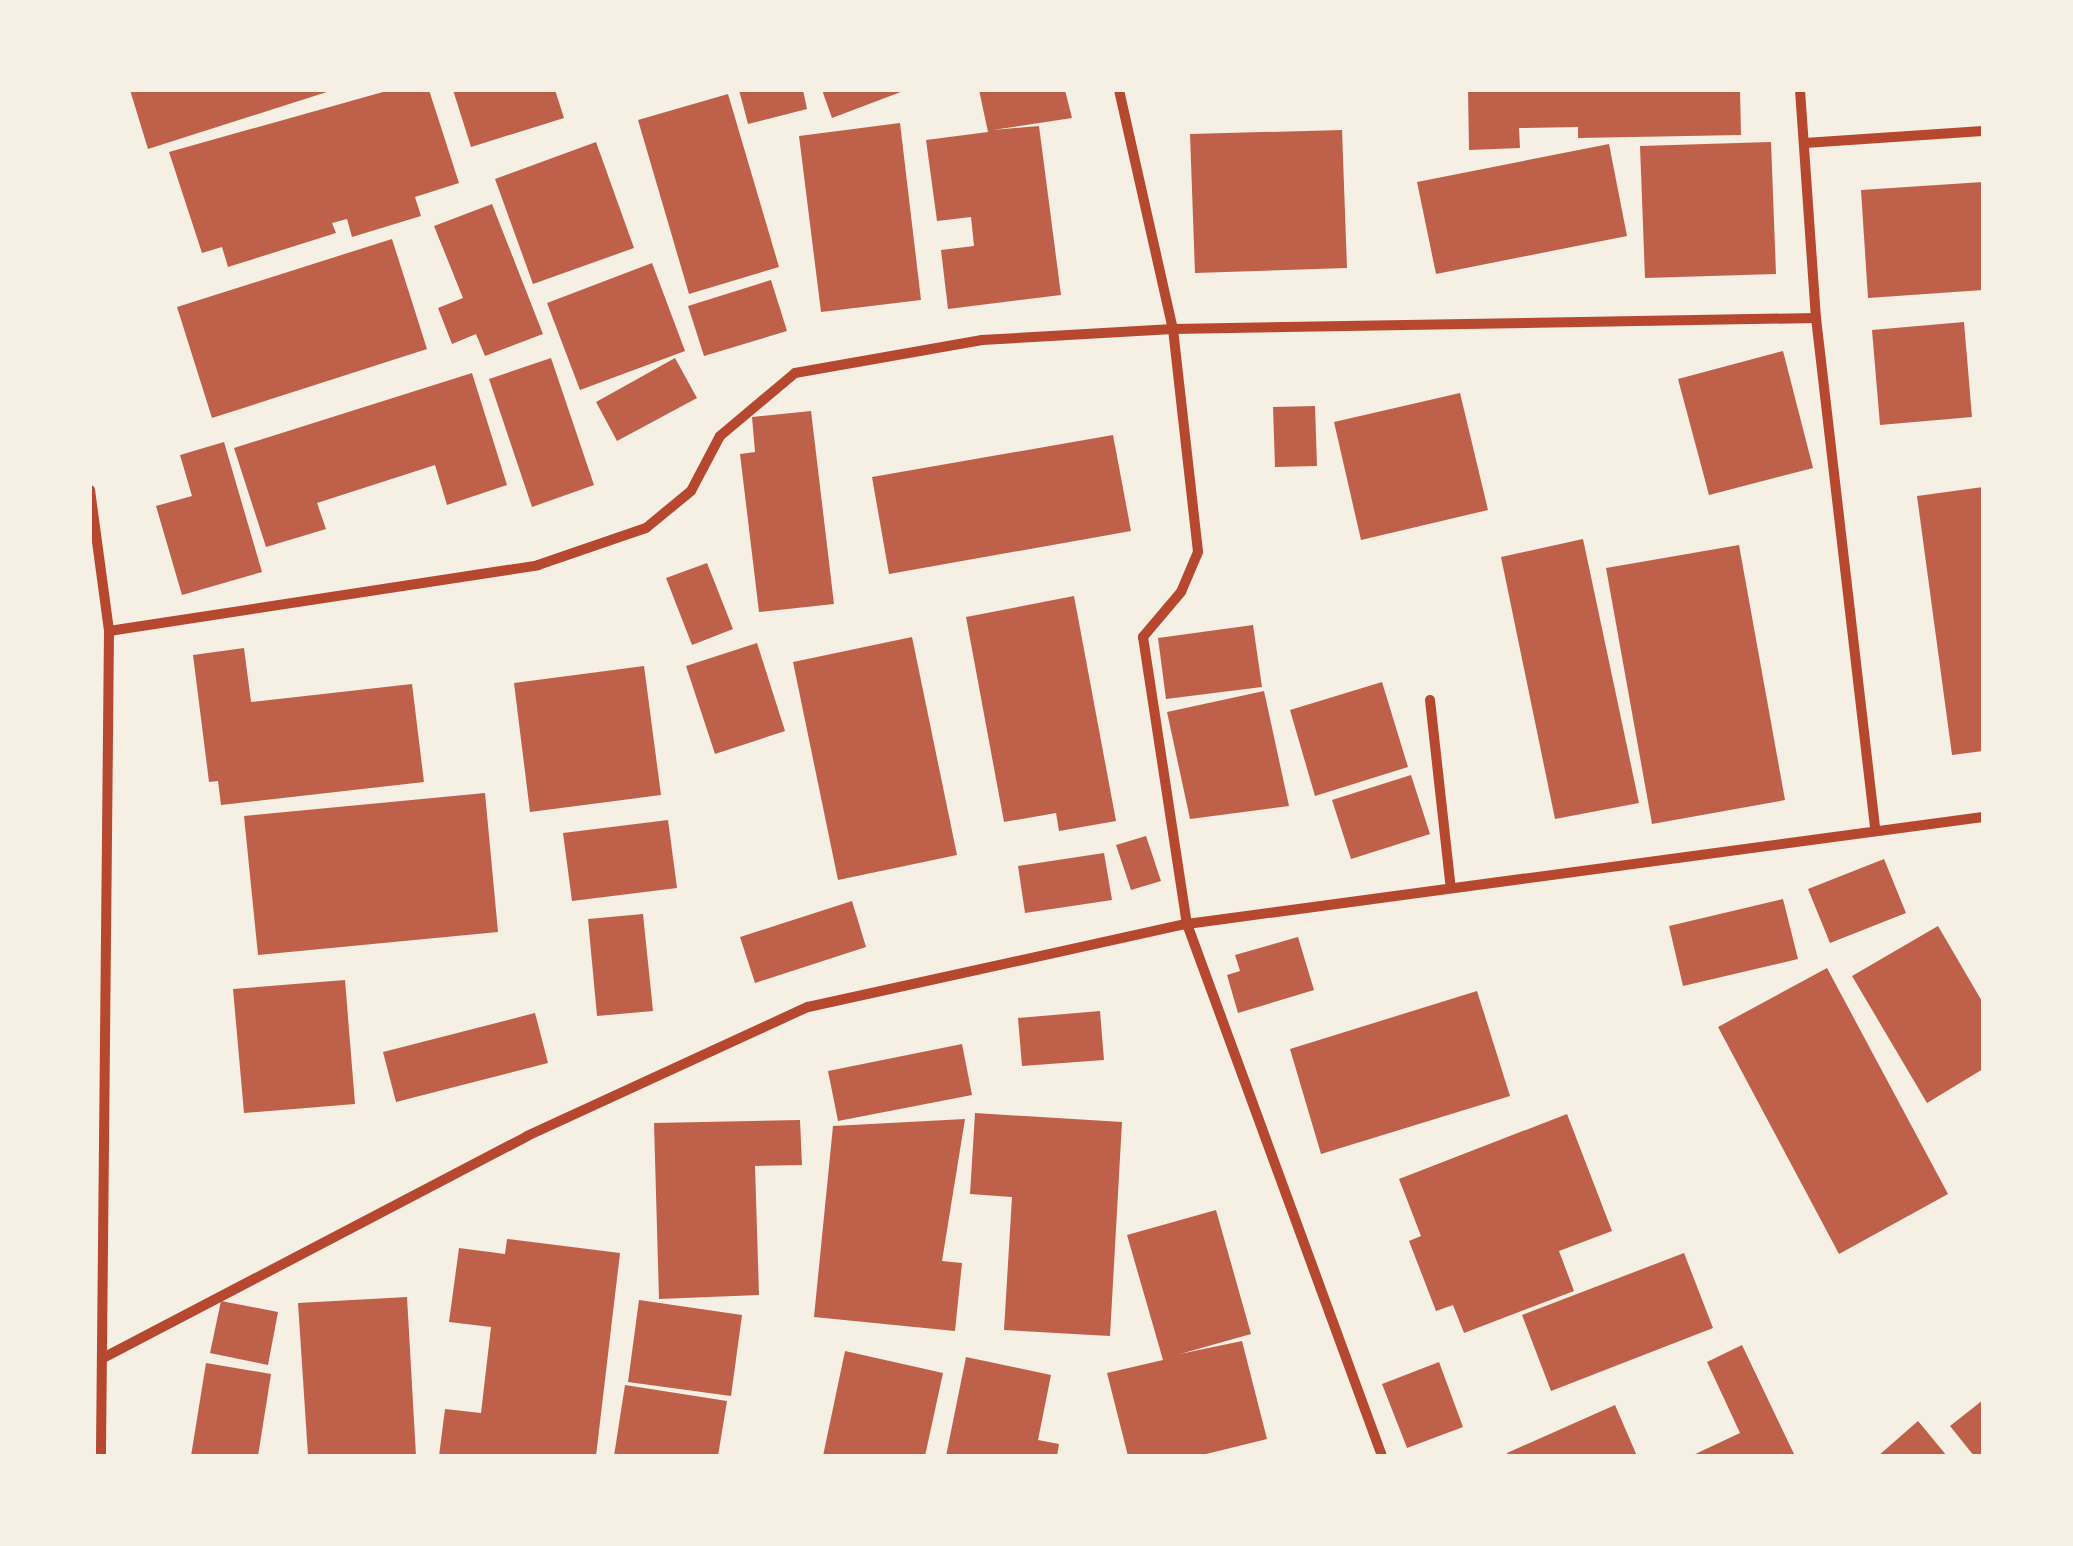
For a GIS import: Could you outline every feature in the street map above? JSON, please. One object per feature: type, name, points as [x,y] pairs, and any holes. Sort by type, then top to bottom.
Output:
[{"type":"street","points":[[1119,90],[1173,329],[1198,552],[1181,592],[1149,622],[1142,655],[1187,924],[1382,1456]]},
{"type":"street","points":[[1800,90],[1816,318],[1875,826]]},
{"type":"street","points":[[1805,144],[1983,131]]},
{"type":"street","points":[[109,632],[538,565],[646,528],[690,491],[720,436],[795,373],[982,340],[1173,329],[1816,318]]},
{"type":"street","points":[[90,490],[109,632],[101,1456]]},
{"type":"street","points":[[1430,700],[1450,882]]},
{"type":"street","points":[[102,1358],[527,1136],[808,1007],[1187,924],[1450,882],[1875,826],[1983,817]]},
{"type":"building","points":[[130,90],[330,90],[330,91],[148,149]]},
{"type":"building","points":[[390,90],[429,90],[459,183],[415,197],[421,216],[352,237],[347,219],[332,223],[336,233],[228,267],[222,247],[202,253],[169,152]]},
{"type":"building","points":[[453,90],[555,90],[564,118],[471,147]]},
{"type":"building","points":[[739,90],[803,90],[807,109],[748,124]]},
{"type":"building","points":[[822,90],[906,90],[832,118]]},
{"type":"building","points":[[979,90],[1065,90],[1072,118],[993,130],[1039,126],[1061,295],[948,309],[941,250],[974,246],[971,217],[937,221],[926,140],[988,132]]},
{"type":"building","points":[[1468,90],[1740,90],[1741,135],[1578,138],[1578,127],[1519,128],[1520,148],[1469,150]]},
{"type":"building","points":[[728,94],[779,267],[689,294],[638,120]]},
{"type":"building","points":[[900,123],[921,300],[821,312],[799,136]]},
{"type":"building","points":[[1342,130],[1347,268],[1195,273],[1190,134]]},
{"type":"building","points":[[596,142],[634,248],[533,284],[495,179]]},
{"type":"building","points":[[1771,142],[1776,274],[1645,278],[1640,146]]},
{"type":"building","points":[[1609,144],[1627,236],[1436,274],[1417,182]]},
{"type":"building","points":[[1983,182],[1983,290],[1868,298],[1861,190]]},
{"type":"building","points":[[492,204],[543,334],[485,356],[476,334],[452,344],[438,308],[463,298],[434,226]]},
{"type":"building","points":[[392,239],[427,349],[212,418],[177,307]]},
{"type":"building","points":[[652,263],[685,351],[580,390],[547,303]]},
{"type":"building","points":[[771,280],[787,331],[704,356],[688,306]]},
{"type":"building","points":[[1964,322],[1972,417],[1880,425],[1872,330]]},
{"type":"building","points":[[1783,351],[1813,468],[1709,495],[1678,379]]},
{"type":"building","points":[[551,358],[594,485],[532,507],[489,379]]},
{"type":"building","points":[[675,358],[697,398],[617,441],[596,402]]},
{"type":"building","points":[[472,373],[507,485],[447,505],[435,465],[317,503],[326,529],[266,547],[234,448]]},
{"type":"building","points":[[1460,393],[1488,510],[1361,540],[1334,422]]},
{"type":"building","points":[[1315,406],[1317,466],[1275,467],[1273,407]]},
{"type":"building","points":[[811,411],[834,604],[759,612],[740,454],[755,452],[752,417]]},
{"type":"building","points":[[1113,435],[1131,531],[889,574],[872,477]]},
{"type":"building","points":[[224,442],[262,572],[182,595],[156,506],[192,496],[180,455]]},
{"type":"building","points":[[1983,487],[1983,751],[1952,755],[1917,496]]},
{"type":"building","points":[[1583,539],[1639,803],[1555,819],[1501,557]]},
{"type":"building","points":[[1739,545],[1785,800],[1652,824],[1606,568]]},
{"type":"building","points":[[707,563],[733,629],[692,645],[666,578]]},
{"type":"building","points":[[1074,596],[1116,821],[1059,831],[1056,813],[1004,822],[966,617]]},
{"type":"building","points":[[1253,625],[1262,687],[1166,699],[1158,638]]},
{"type":"building","points":[[912,637],[957,855],[838,880],[793,662]]},
{"type":"building","points":[[757,643],[785,731],[715,754],[686,666]]},
{"type":"building","points":[[244,648],[251,702],[412,684],[424,782],[221,805],[218,781],[209,782],[193,655]]},
{"type":"building","points":[[644,666],[661,795],[530,812],[514,683]]},
{"type":"building","points":[[1382,682],[1408,767],[1315,796],[1290,710]]},
{"type":"building","points":[[1264,691],[1289,806],[1190,819],[1167,712]]},
{"type":"building","points":[[1411,775],[1430,834],[1351,859],[1332,800]]},
{"type":"building","points":[[485,793],[498,932],[258,955],[244,816]]},
{"type":"building","points":[[668,820],[677,888],[572,901],[563,833]]},
{"type":"building","points":[[1146,836],[1161,881],[1131,890],[1116,845]]},
{"type":"building","points":[[1104,853],[1112,900],[1025,913],[1018,866]]},
{"type":"building","points":[[1884,859],[1906,913],[1830,943],[1808,889]]},
{"type":"building","points":[[1783,899],[1798,959],[1683,986],[1669,926]]},
{"type":"building","points":[[852,901],[866,947],[755,983],[740,937]]},
{"type":"building","points":[[643,914],[653,1011],[597,1016],[588,919]]},
{"type":"building","points":[[1938,926],[1983,1003],[1983,1069],[1927,1103],[1852,976]]},
{"type":"building","points":[[1298,937],[1314,990],[1238,1013],[1227,975],[1240,971],[1235,955]]},
{"type":"building","points":[[1827,968],[1948,1194],[1839,1254],[1718,1027]]},
{"type":"building","points":[[345,980],[355,1104],[244,1113],[233,989]]},
{"type":"building","points":[[1477,991],[1510,1096],[1321,1154],[1290,1049]]},
{"type":"building","points":[[1100,1011],[1104,1060],[1022,1066],[1018,1018]]},
{"type":"building","points":[[535,1013],[548,1063],[396,1102],[383,1052]]},
{"type":"building","points":[[962,1044],[972,1095],[838,1121],[828,1071]]},
{"type":"building","points":[[975,1113],[1122,1122],[1110,1336],[1004,1330],[1012,1197],[970,1194]]},
{"type":"building","points":[[1567,1114],[1612,1231],[1559,1251],[1574,1291],[1464,1333],[1453,1305],[1436,1311],[1409,1241],[1421,1236],[1399,1179]]},
{"type":"building","points":[[965,1119],[942,1261],[962,1263],[955,1331],[814,1317],[833,1126]]},
{"type":"building","points":[[800,1120],[802,1165],[755,1166],[759,1295],[659,1299],[654,1123]]},
{"type":"building","points":[[1216,1210],[1251,1334],[1180,1354],[1242,1341],[1267,1439],[1198,1456],[1128,1456],[1107,1373],[1163,1360],[1127,1235]]},
{"type":"building","points":[[507,1239],[620,1253],[596,1456],[439,1456],[445,1409],[481,1413],[491,1327],[449,1322],[459,1248],[505,1254]]},
{"type":"building","points":[[1684,1253],[1713,1328],[1551,1391],[1522,1315]]},
{"type":"building","points":[[407,1297],[416,1456],[308,1456],[298,1303]]},
{"type":"building","points":[[639,1300],[742,1315],[731,1396],[628,1382]]},
{"type":"building","points":[[221,1301],[278,1312],[268,1365],[210,1353]]},
{"type":"building","points":[[1742,1345],[1794,1454],[1691,1456],[1740,1433],[1707,1362]]},
{"type":"building","points":[[845,1351],[943,1373],[925,1456],[823,1456]]},
{"type":"building","points":[[966,1357],[1051,1375],[1038,1440],[1059,1444],[1057,1456],[946,1456]]},
{"type":"building","points":[[1439,1362],[1463,1427],[1407,1448],[1382,1384]]},
{"type":"building","points":[[206,1363],[271,1374],[258,1456],[191,1456]]},
{"type":"building","points":[[625,1385],[727,1401],[718,1456],[614,1456]]},
{"type":"building","points":[[1983,1400],[1983,1456],[1974,1456],[1950,1426]]},
{"type":"building","points":[[1615,1405],[1637,1456],[1508,1456],[1507,1453]]},
{"type":"building","points":[[1918,1421],[1947,1456],[1878,1456]]}]
